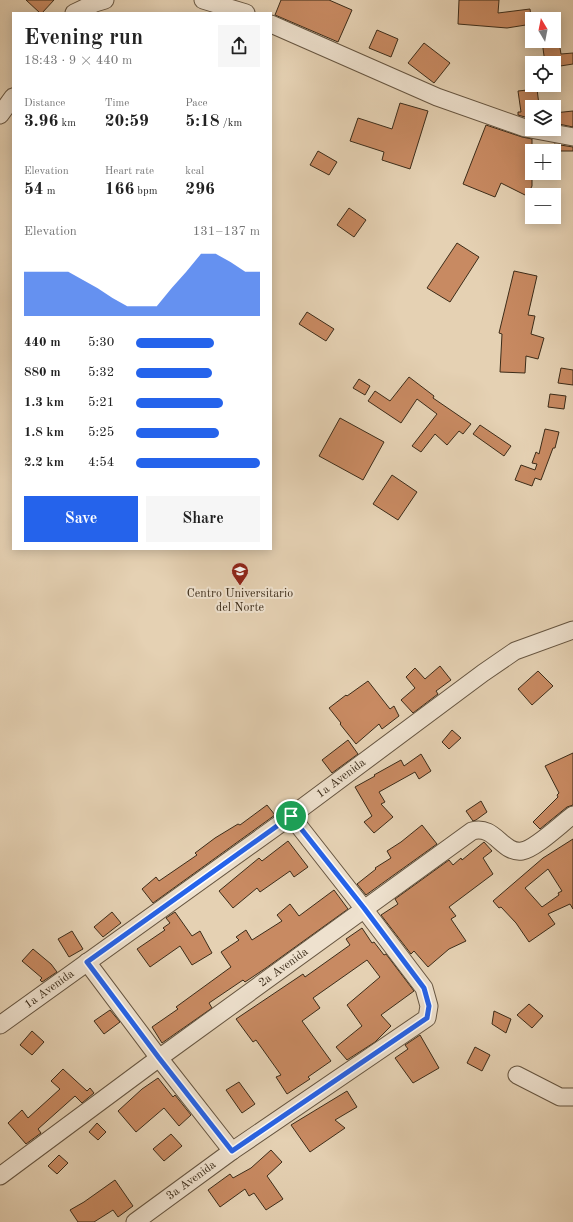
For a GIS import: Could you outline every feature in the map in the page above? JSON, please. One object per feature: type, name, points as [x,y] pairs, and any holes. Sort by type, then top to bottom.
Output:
[{"type":"street","points":[[66,12],[69,0]]},
{"type":"street","points":[[76,12],[94,3],[105,0]]},
{"type":"street","points":[[203,0],[243,12]]},
{"type":"street","points":[[272,24],[437,97],[525,128],[573,137]]},
{"type":"street","points":[[0,115],[12,98]]},
{"type":"street","name":"1a Avenida","points":[[0,1026],[291,816],[483,673],[516,651],[573,630]]},
{"type":"street","name":"2a Avenida","points":[[0,1176],[364,908],[472,831],[480,829],[488,831],[512,850],[521,851],[531,847],[573,815]]},
{"type":"street","points":[[291,816],[364,908]]},
{"type":"street","name":"3a Avenida","points":[[136,1222],[232,1151],[427,1018],[429,1006],[424,988],[364,908]]},
{"type":"street","points":[[87,962],[159,1058],[232,1151]]},
{"type":"street","points":[[517,1076],[560,1097],[573,1097]]},
{"type":"building","points":[[26,0],[54,0],[43,12],[39,12]]},
{"type":"building","points":[[281,0],[329,0],[352,10],[338,42],[275,15]]},
{"type":"building","points":[[459,0],[499,0],[498,13],[530,9],[530,12],[525,12],[525,25],[507,28],[458,24]]},
{"type":"building","points":[[377,30],[398,39],[391,57],[369,48]]},
{"type":"building","points":[[424,43],[450,63],[434,83],[408,63]]},
{"type":"building","points":[[543,48],[560,48],[561,54],[573,53],[573,64],[561,66],[561,56],[544,56]]},
{"type":"building","points":[[518,91],[537,92],[538,100],[525,100],[525,117],[518,115],[518,112],[521,112]]},
{"type":"building","points":[[400,103],[428,111],[410,169],[382,160],[384,152],[350,141],[358,118],[392,129]]},
{"type":"building","points":[[573,111],[573,127],[561,124],[561,112]]},
{"type":"building","points":[[486,125],[532,139],[532,144],[525,144],[525,180],[532,180],[532,186],[531,188],[525,188],[525,195],[501,183],[495,197],[463,184]]},
{"type":"building","points":[[561,145],[573,147],[573,151],[561,151]]},
{"type":"building","points":[[318,151],[337,162],[329,175],[310,165]]},
{"type":"building","points":[[349,208],[366,220],[354,237],[337,225]]},
{"type":"building","points":[[457,243],[479,257],[450,302],[427,288]]},
{"type":"building","points":[[514,271],[537,276],[528,315],[535,316],[531,334],[544,338],[538,359],[526,356],[525,373],[500,372],[502,334],[499,333]]},
{"type":"building","points":[[307,312],[334,329],[326,341],[299,324]]},
{"type":"building","points":[[561,368],[573,370],[573,385],[558,383]]},
{"type":"building","points":[[409,377],[434,396],[433,398],[471,424],[463,434],[459,431],[447,445],[435,434],[421,452],[412,446],[437,414],[417,399],[401,423],[368,401],[375,391],[390,401]]},
{"type":"building","points":[[359,379],[370,386],[365,395],[353,388]]},
{"type":"building","points":[[550,394],[566,396],[564,409],[548,407]]},
{"type":"building","points":[[340,418],[384,442],[363,480],[319,456]]},
{"type":"building","points":[[480,425],[511,446],[504,456],[473,434]]},
{"type":"building","points":[[545,429],[559,432],[555,448],[553,448],[541,480],[535,478],[532,486],[515,480],[521,465],[535,470],[537,464],[532,463],[536,452],[539,454]]},
{"type":"building","points":[[392,475],[417,492],[398,520],[373,504]]},
{"type":"building","points":[[440,666],[451,680],[436,691],[438,694],[413,713],[401,700],[415,688],[406,677],[415,668],[425,679]]},
{"type":"building","points":[[538,671],[553,686],[532,705],[518,689]]},
{"type":"building","points":[[368,681],[390,709],[394,706],[399,716],[382,729],[379,724],[356,744],[329,708]]},
{"type":"building","points":[[452,730],[461,738],[449,749],[442,742]]},
{"type":"building","points":[[348,740],[358,754],[332,773],[322,760]]},
{"type":"building","points":[[573,753],[573,805],[567,807],[540,829],[533,822],[558,797],[557,795],[559,793],[545,766]]},
{"type":"building","points":[[421,754],[431,771],[419,779],[415,772],[379,792],[385,802],[381,804],[393,817],[374,833],[364,822],[372,816],[355,787],[401,760],[404,766]]},
{"type":"building","points":[[481,801],[487,812],[473,821],[466,811]]},
{"type":"building","points":[[267,805],[275,815],[153,903],[142,889],[156,877],[159,881],[197,855],[195,853],[215,838],[238,824],[240,825]]},
{"type":"building","points":[[422,825],[437,844],[366,895],[357,884],[376,869],[375,868],[391,858],[387,851]]},
{"type":"building","points":[[573,839],[573,909],[570,904],[548,914],[555,924],[529,942],[516,923],[493,901],[543,858]],"holes":[[[548,869],[562,891],[558,893],[559,895],[542,907],[525,888]]]},
{"type":"building","points":[[288,841],[308,867],[294,877],[290,871],[260,892],[257,888],[233,908],[219,891],[259,858],[262,861]]},
{"type":"building","points":[[484,842],[492,851],[483,858],[493,874],[449,907],[456,916],[451,919],[466,941],[449,949],[428,967],[414,951],[411,954],[381,915],[398,904],[395,899],[449,860],[453,865],[461,858],[462,860]]},
{"type":"building","points":[[334,890],[348,909],[266,968],[245,982],[243,980],[209,1003],[212,1008],[162,1043],[152,1027],[178,1009],[176,1007],[231,967],[221,952],[239,940],[236,937],[246,930],[252,940],[282,921],[277,915],[290,904],[299,916]]},
{"type":"building","points":[[112,912],[121,923],[103,937],[94,927]]},
{"type":"building","points":[[175,912],[192,936],[200,931],[212,953],[192,965],[180,946],[150,967],[137,949],[165,930],[163,928],[170,923],[166,918]]},
{"type":"building","points":[[362,928],[372,943],[374,942],[384,955],[386,954],[414,991],[381,1015],[391,1026],[375,1042],[347,1060],[336,1047],[362,1026],[347,1005],[380,977],[367,960],[313,998],[320,1008],[302,1021],[331,1061],[308,1077],[310,1079],[287,1094],[276,1077],[281,1075],[256,1040],[253,1042],[236,1019],[303,974],[305,977],[350,945],[346,939]]},
{"type":"building","points":[[72,931],[83,949],[69,957],[58,939]]},
{"type":"building","points":[[33,949],[51,964],[57,972],[42,982],[40,980],[42,978],[22,961]]},
{"type":"building","points":[[529,1004],[543,1016],[532,1028],[517,1015]]},
{"type":"building","points":[[110,1010],[120,1022],[104,1034],[94,1021]]},
{"type":"building","points":[[494,1011],[511,1019],[506,1033],[492,1024]]},
{"type":"building","points":[[32,1031],[44,1042],[32,1055],[20,1045]]},
{"type":"building","points":[[420,1035],[439,1068],[413,1083],[395,1058],[408,1049],[405,1045]]},
{"type":"building","points":[[475,1047],[490,1055],[482,1071],[467,1063]]},
{"type":"building","points":[[63,1069],[87,1091],[90,1088],[94,1093],[82,1103],[75,1096],[38,1129],[41,1133],[26,1144],[8,1123],[22,1110],[28,1118],[60,1089],[51,1081]]},
{"type":"building","points":[[158,1078],[173,1097],[175,1095],[191,1115],[179,1126],[164,1108],[136,1132],[118,1111],[142,1089]]},
{"type":"building","points":[[239,1082],[255,1104],[242,1113],[226,1090]]},
{"type":"building","points":[[347,1091],[357,1107],[335,1120],[345,1128],[310,1152],[291,1125]]},
{"type":"building","points":[[97,1123],[106,1132],[98,1140],[89,1132]]},
{"type":"building","points":[[171,1134],[182,1146],[164,1161],[153,1149]]},
{"type":"building","points":[[271,1150],[282,1162],[267,1176],[283,1199],[266,1210],[254,1193],[249,1196],[245,1189],[220,1207],[208,1190],[230,1174],[233,1178],[251,1168]]},
{"type":"building","points":[[59,1155],[68,1163],[57,1174],[48,1166]]},
{"type":"building","points":[[115,1180],[133,1206],[118,1217],[113,1210],[94,1222],[78,1222],[70,1210]]},
{"type":"place","name":"Centro Universitario del Norte","points":[[240,586]]},
{"type":"route","points":[[291,816],[364,908],[424,988],[429,1006],[427,1018],[232,1151],[159,1058],[87,962],[291,816]]}]
